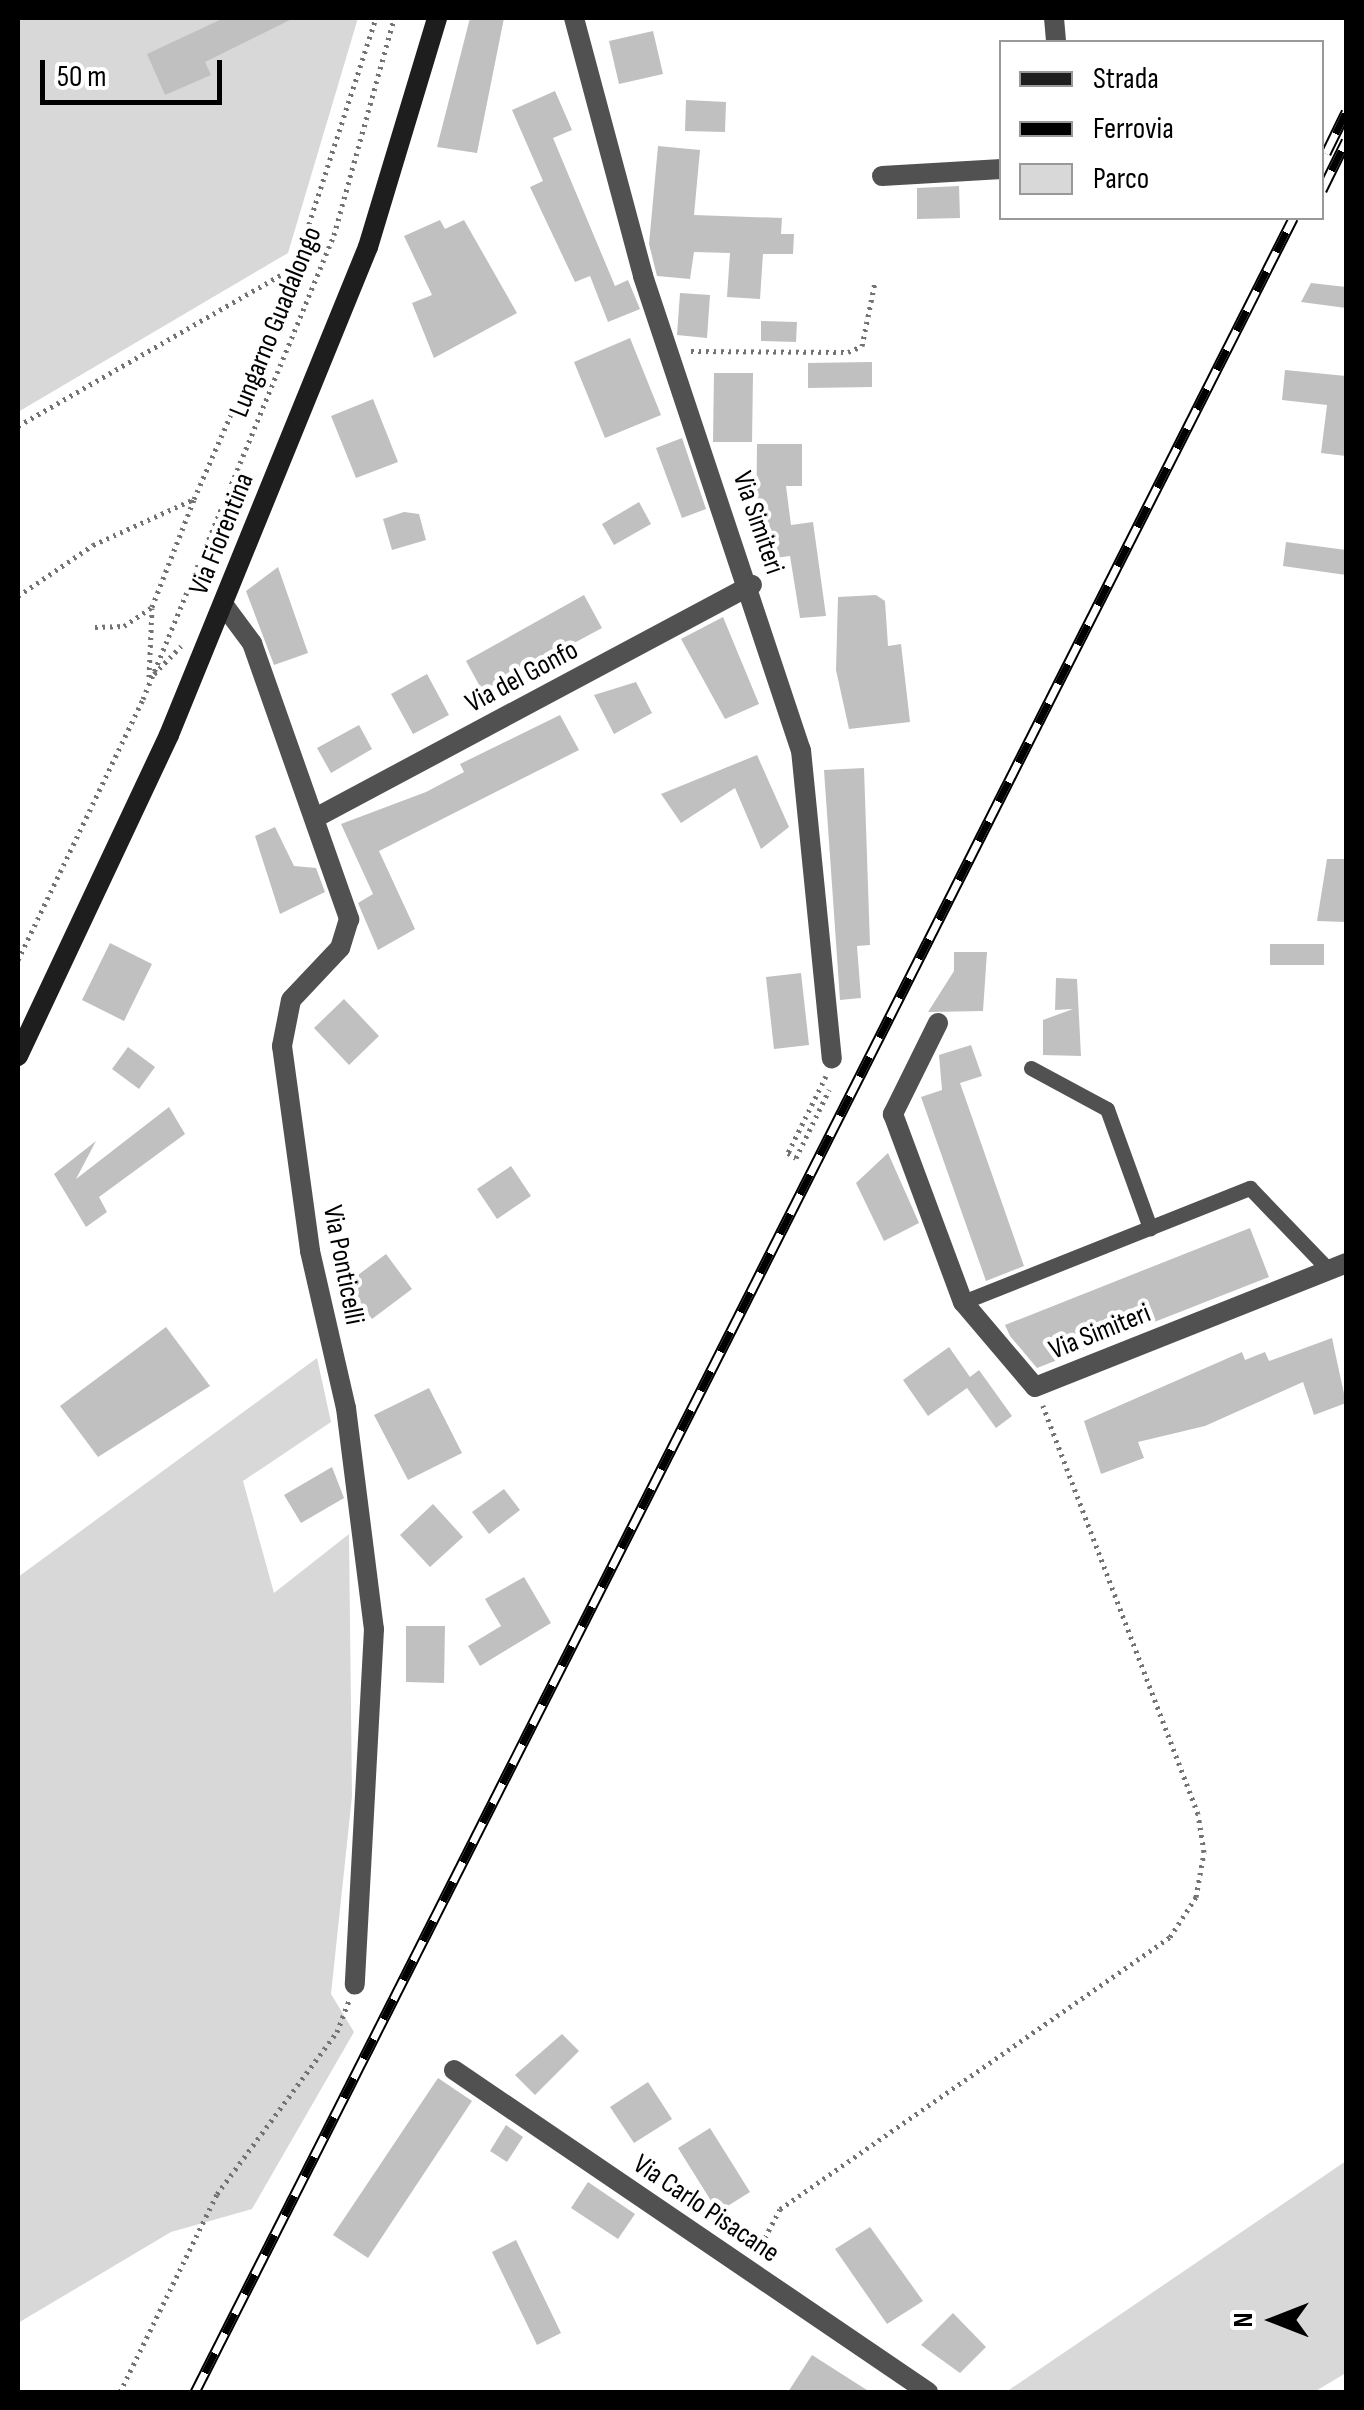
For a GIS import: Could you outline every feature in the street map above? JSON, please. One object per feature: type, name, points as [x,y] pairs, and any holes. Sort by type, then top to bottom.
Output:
[{"type":"main road","name":"Via Fiorentina","points":[[18,1056],[223,604],[386,200],[436,18]]},
{"type":"street","name":"Via Simiteri","points":[[574,18],[668,351],[752,585],[811,803],[832,1058]]},
{"type":"street","points":[[882,176],[999,170]]},
{"type":"street","name":"Via del Gonfo","points":[[317,817],[752,585]]},
{"type":"street","name":"Via Ponticelli","points":[[223,604],[252,643],[317,817],[348,932],[291,1000],[282,1046],[374,1629],[355,1984]]},
{"type":"street","name":"Via Simiteri","points":[[938,1023],[893,1114],[963,1302],[1035,1387],[1338,1266]]},
{"type":"street","name":"Via Carlo Pisacane","points":[[454,2070],[928,2392]]},
{"type":"lane","points":[[1031,1068],[1106,1110],[1150,1228]]},
{"type":"lane","points":[[963,1302],[1250,1188],[1338,1266]]},
{"type":"path","points":[[148,680],[152,608],[194,499],[295,267],[376,18]]},
{"type":"path","name":"Lungarno Guadalongo","points":[[18,960],[148,680],[334,235],[394,18]]},
{"type":"path","points":[[18,426],[295,267]]},
{"type":"path","points":[[668,351],[848,352],[862,346],[875,282]]},
{"type":"path","points":[[18,596],[93,545],[194,499]]},
{"type":"path","points":[[95,626],[124,626],[152,608]]},
{"type":"path","points":[[830,1090],[796,1158],[788,1153],[832,1058]]},
{"type":"path","points":[[750,2273],[780,2208],[1170,1937],[1196,1897],[1204,1852],[1198,1814],[1035,1387]]},
{"type":"path","points":[[120,2392],[217,2194],[337,2032],[355,1984]]},
{"type":"green space","points":[[18,18],[358,18],[288,253],[18,412]]},
{"type":"green space","points":[[317,1358],[331,1422],[243,1481],[274,1593],[349,1534],[352,1796],[331,1994],[354,2032],[252,2209],[171,2232],[18,2323],[18,1577]]},
{"type":"green space","points":[[1346,2161],[1346,2373],[1314,2392],[1006,2392]]},
{"type":"building","points":[[224,18],[294,18],[205,62],[211,75],[165,95],[147,54]]},
{"type":"building","points":[[470,18],[504,18],[477,153],[437,147]]},
{"type":"building","points":[[653,31],[663,74],[619,84],[609,41]]},
{"type":"building","points":[[555,91],[572,130],[553,138],[615,286],[628,280],[640,309],[608,322],[590,276],[575,282],[530,187],[543,181],[512,110]]},
{"type":"building","points":[[686,100],[726,102],[725,132],[685,131]]},
{"type":"building","points":[[658,146],[700,150],[694,215],[782,218],[781,234],[794,234],[793,254],[763,254],[760,299],[727,297],[730,253],[694,252],[690,279],[657,276],[649,244]]},
{"type":"building","points":[[959,186],[960,218],[917,219],[917,188]]},
{"type":"building","points":[[440,220],[445,229],[464,220],[517,313],[434,358],[412,303],[432,295],[404,236]]},
{"type":"building","points":[[1311,283],[1346,287],[1346,308],[1301,302]]},
{"type":"building","points":[[680,293],[710,295],[707,338],[677,335]]},
{"type":"building","points":[[761,321],[797,322],[796,342],[761,341]]},
{"type":"building","points":[[630,338],[661,415],[605,438],[574,362]]},
{"type":"building","points":[[872,362],[872,387],[808,388],[808,363]]},
{"type":"building","points":[[1285,370],[1346,376],[1346,456],[1321,453],[1327,405],[1282,400]]},
{"type":"building","points":[[714,373],[753,373],[752,442],[713,442]]},
{"type":"building","points":[[373,399],[398,462],[356,478],[331,416]]},
{"type":"building","points":[[682,438],[706,509],[682,518],[656,448]]},
{"type":"building","points":[[757,444],[802,444],[802,486],[786,486],[791,525],[813,522],[826,616],[800,618],[790,556],[768,559],[765,534],[756,535]]},
{"type":"building","points":[[639,502],[651,524],[614,545],[602,524]]},
{"type":"building","points":[[404,512],[419,514],[426,540],[392,550],[383,519]]},
{"type":"building","points":[[1286,542],[1346,550],[1346,575],[1283,566]]},
{"type":"building","points":[[278,567],[308,653],[274,665],[246,591]]},
{"type":"building","points":[[584,595],[602,628],[483,692],[466,661]]},
{"type":"building","points":[[876,595],[885,601],[888,646],[901,644],[910,722],[849,729],[836,670],[838,597]]},
{"type":"building","points":[[723,617],[759,704],[725,719],[681,639]]},
{"type":"building","points":[[427,674],[449,715],[413,734],[391,694]]},
{"type":"building","points":[[636,682],[652,713],[614,734],[594,695]]},
{"type":"building","points":[[560,715],[579,750],[379,851],[415,929],[378,950],[358,903],[373,894],[341,824],[426,792],[464,772],[460,764]]},
{"type":"building","points":[[359,725],[372,749],[331,773],[317,748]]},
{"type":"building","points":[[757,755],[789,827],[761,849],[735,788],[681,823],[661,794]]},
{"type":"building","points":[[864,768],[870,945],[857,946],[861,998],[840,1000],[824,770]]},
{"type":"building","points":[[275,827],[294,866],[316,868],[325,892],[280,914],[255,836]]},
{"type":"building","points":[[1327,859],[1346,859],[1346,922],[1317,921]]},
{"type":"building","points":[[110,943],[152,964],[124,1021],[82,1000]]},
{"type":"building","points":[[1270,944],[1324,944],[1324,965],[1270,965]]},
{"type":"building","points":[[954,952],[987,952],[983,1011],[928,1012],[954,971]]},
{"type":"building","points":[[801,973],[809,1045],[774,1049],[766,977]]},
{"type":"building","points":[[1056,978],[1077,979],[1081,1056],[1043,1055],[1043,1020],[1073,1009],[1055,1010]]},
{"type":"building","points":[[344,999],[379,1036],[349,1065],[314,1028]]},
{"type":"building","points":[[971,1045],[982,1076],[960,1083],[1024,1266],[986,1281],[921,1097],[942,1090],[939,1055]]},
{"type":"building","points":[[128,1047],[155,1067],[139,1089],[112,1069]]},
{"type":"building","points":[[169,1107],[185,1134],[99,1197],[107,1212],[86,1227],[54,1174],[96,1141],[76,1179]]},
{"type":"building","points":[[888,1153],[919,1223],[884,1241],[856,1183]]},
{"type":"building","points":[[511,1166],[531,1196],[497,1219],[477,1189]]},
{"type":"building","points":[[1250,1228],[1269,1277],[1037,1368],[1005,1325]]},
{"type":"building","points":[[386,1254],[412,1289],[372,1319],[346,1284]]},
{"type":"building","points":[[166,1327],[210,1386],[98,1457],[60,1406]]},
{"type":"building","points":[[1332,1338],[1346,1403],[1314,1415],[1303,1382],[1205,1426],[1138,1442],[1144,1458],[1101,1474],[1084,1421],[1242,1352],[1245,1360],[1265,1352],[1269,1361]]},
{"type":"building","points":[[949,1347],[970,1377],[979,1370],[1012,1416],[996,1428],[967,1388],[928,1416],[903,1380]]},
{"type":"building","points":[[429,1388],[462,1453],[408,1480],[374,1415]]},
{"type":"building","points":[[332,1467],[344,1498],[301,1523],[284,1495]]},
{"type":"building","points":[[504,1489],[520,1510],[489,1534],[472,1512]]},
{"type":"building","points":[[433,1504],[463,1537],[430,1567],[400,1535]]},
{"type":"building","points":[[524,1577],[551,1623],[480,1666],[468,1646],[501,1626],[485,1599]]},
{"type":"building","points":[[406,1626],[445,1626],[444,1683],[406,1682]]},
{"type":"building","points":[[562,2034],[579,2051],[535,2095],[515,2075]]},
{"type":"building","points":[[438,2078],[472,2101],[368,2258],[333,2235]]},
{"type":"building","points":[[648,2082],[672,2119],[634,2143],[610,2107]]},
{"type":"building","points":[[506,2125],[523,2137],[507,2162],[490,2151]]},
{"type":"building","points":[[710,2128],[750,2192],[718,2212],[678,2148]]},
{"type":"building","points":[[588,2182],[635,2214],[618,2239],[571,2208]]},
{"type":"building","points":[[870,2227],[923,2301],[887,2324],[835,2249]]},
{"type":"building","points":[[516,2240],[561,2333],[537,2345],[492,2252]]},
{"type":"building","points":[[953,2313],[986,2347],[960,2373],[921,2345]]},
{"type":"building","points":[[812,2355],[870,2392],[788,2392]]},
{"type":"railway","points":[[1326,153],[1346,112]]},
{"type":"railway","points":[[1324,186],[1346,141]]},
{"type":"railway","points":[[195,2392],[1292,220]]}]
